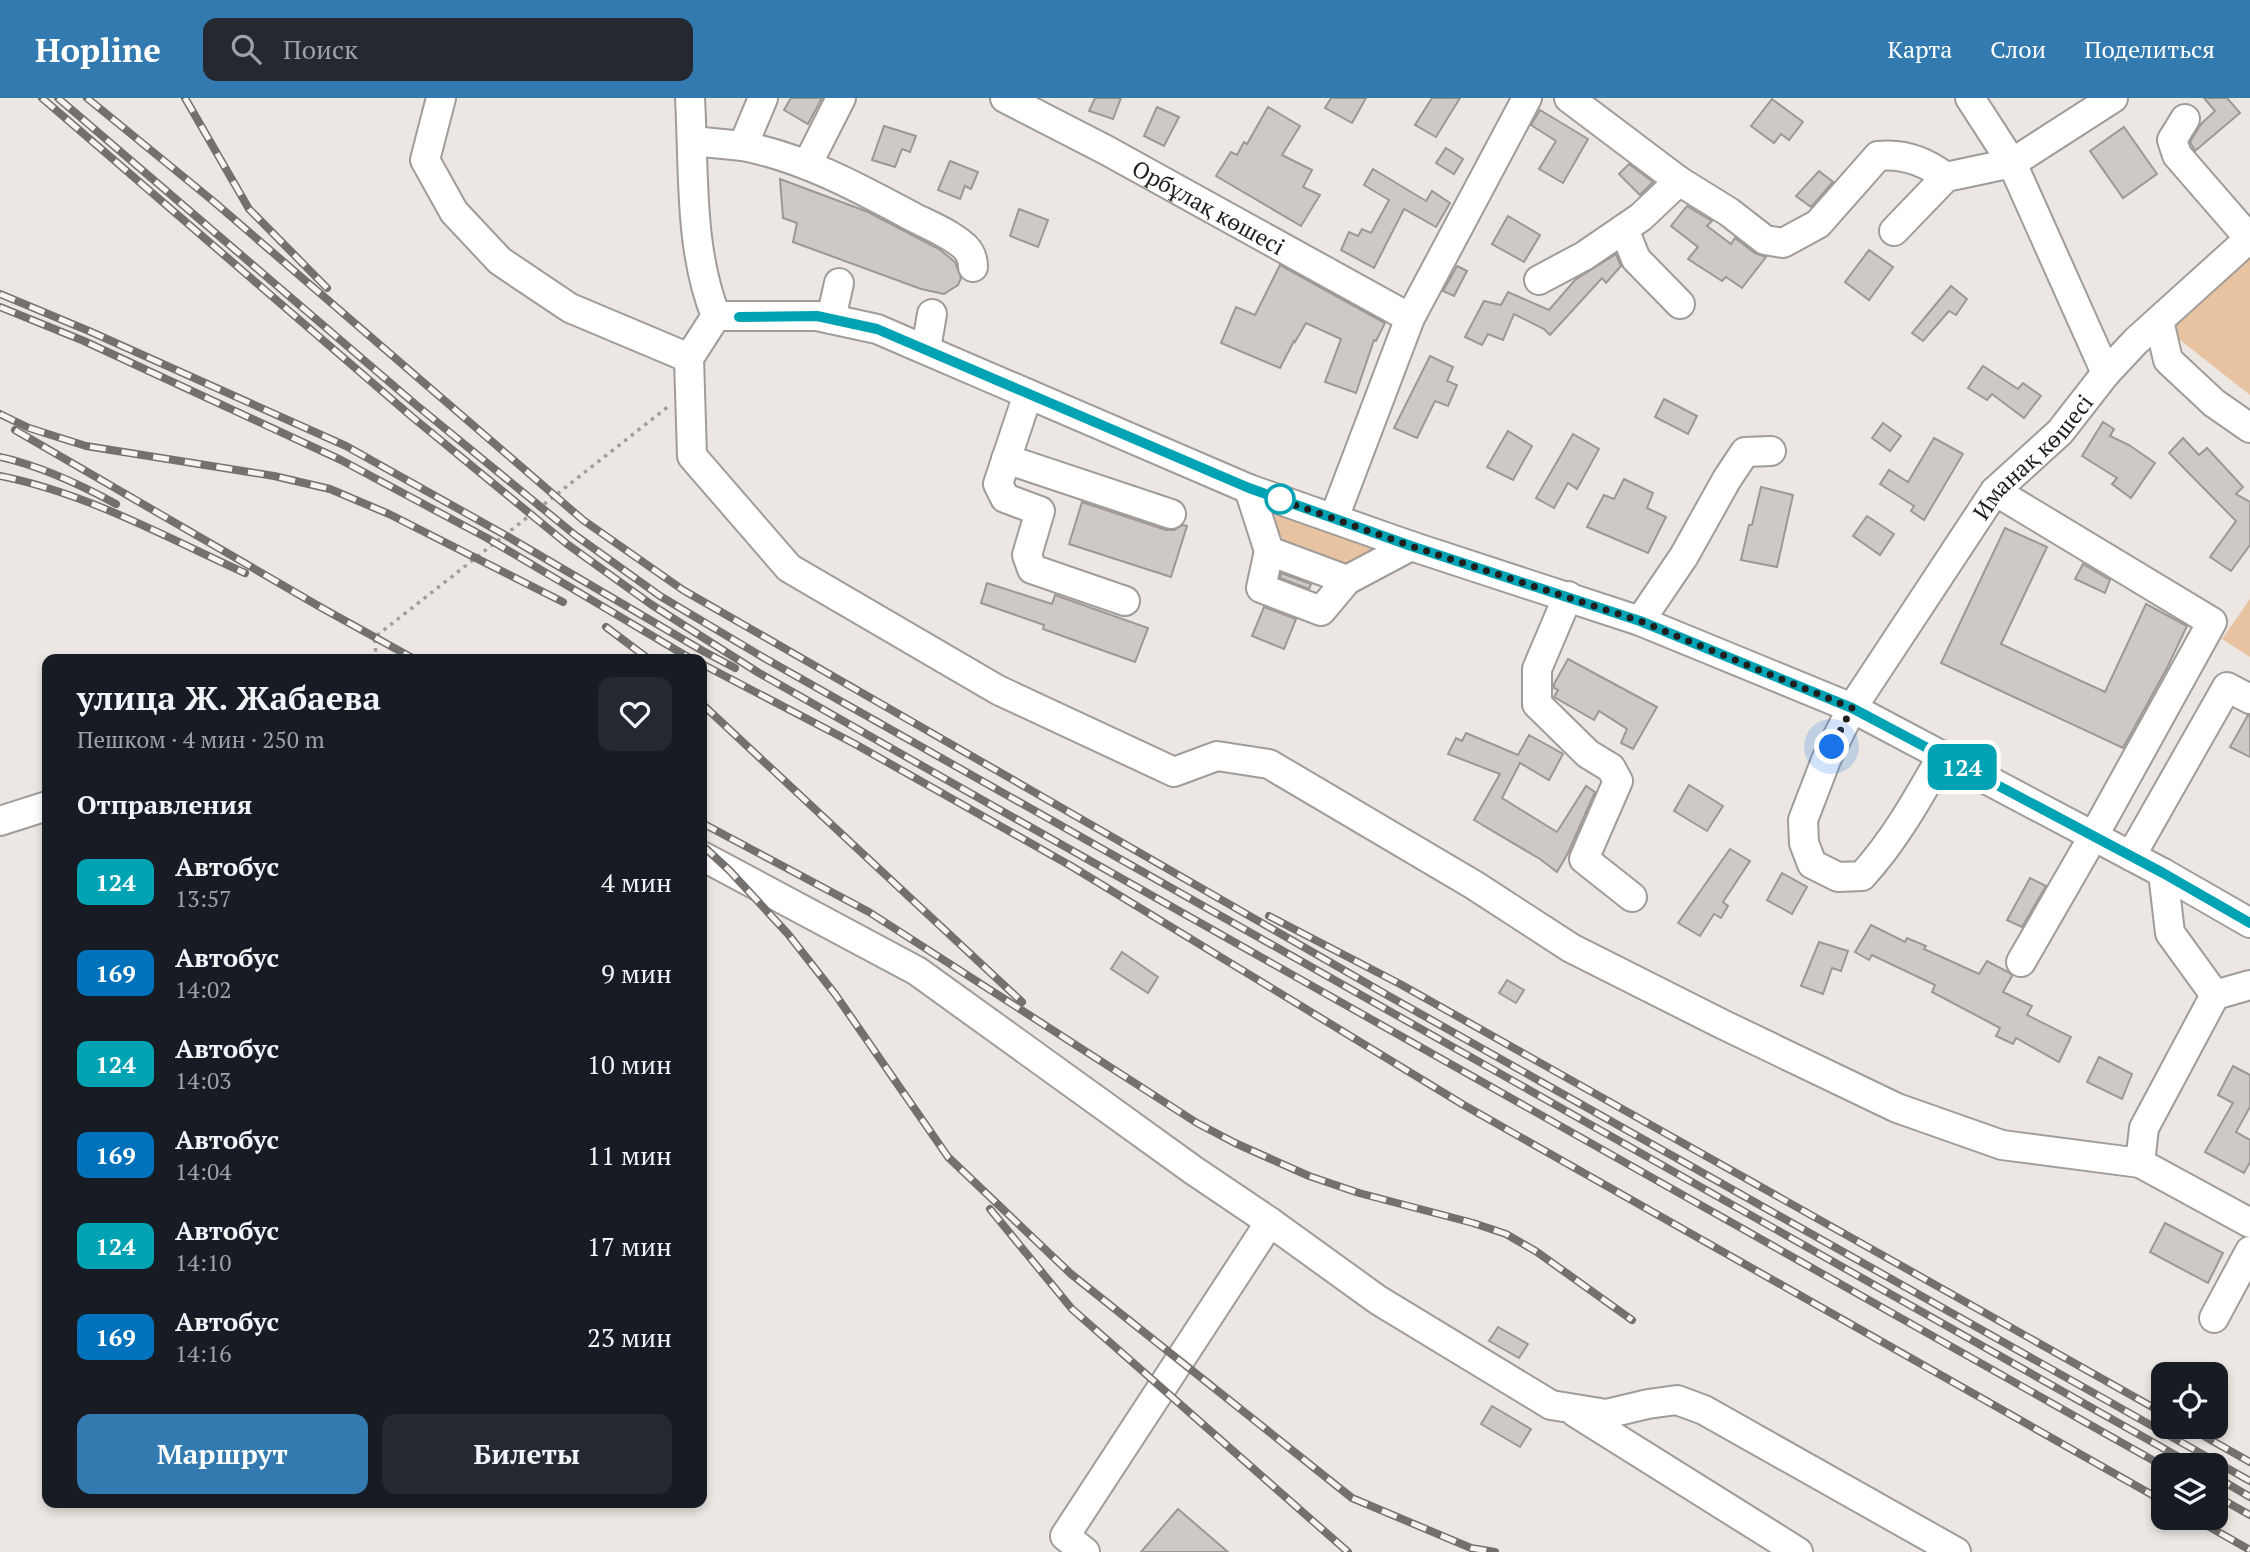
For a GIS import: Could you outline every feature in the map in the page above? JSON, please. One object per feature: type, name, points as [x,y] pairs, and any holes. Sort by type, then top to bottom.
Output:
[{"type":"street","points":[[441,98],[425,160],[454,212],[500,261],[570,308],[689,358]]},
{"type":"street","points":[[690,98],[698,251],[708,296],[727,317]]},
{"type":"street","points":[[743,146],[764,98]]},
{"type":"street","points":[[807,165],[841,98]]},
{"type":"street","name":"Орбұлақ көшесі","points":[[1005,98],[1106,150],[1410,318]]},
{"type":"street","points":[[1334,518],[1410,318],[1527,98]]},
{"type":"street","points":[[1569,98],[1679,181],[1729,212],[1765,240],[1783,243],[1818,224],[1878,156],[1897,154],[1931,165],[1946,177]]},
{"type":"street","points":[[1970,98],[2012,163],[2106,373]]},
{"type":"street","points":[[1894,230],[1946,177],[2012,163],[2113,98]]},
{"type":"street","points":[[2185,119],[2172,140],[2177,155],[2249,238]]},
{"type":"street","points":[[692,141],[743,146],[769,152],[807,165],[868,192],[952,237],[967,249],[973,267]]},
{"type":"street","points":[[1539,280],[1584,256],[1642,217],[1679,181]]},
{"type":"street","points":[[1624,229],[1636,260],[1680,304]]},
{"type":"street","name":"Иманақ көшесі","points":[[1942,756],[1881,855],[1862,876],[1838,877],[1812,864],[1804,843],[1803,820],[1826,760],[1852,708],[1995,491],[2060,432],[2106,373],[2136,341],[2249,238]]},
{"type":"street","points":[[831,319],[839,283]]},
{"type":"street","points":[[926,349],[932,314]]},
{"type":"street","points":[[2250,923],[2163,873],[1852,708],[1640,621],[1411,546],[1249,488],[877,329],[817,316],[727,317],[689,358],[692,456],[789,568],[998,690],[1174,772],[1217,757],[1269,764],[1474,885],[1572,948],[1896,1108],[2002,1145],[2140,1163],[2250,1223]]},
{"type":"street","points":[[2159,321],[2168,360],[2214,403],[2250,428]]},
{"type":"street","points":[[1028,394],[998,484],[1005,498],[1040,511],[1027,555],[1032,569],[1125,601]]},
{"type":"street","points":[[1640,621],[1684,556],[1745,452],[1771,451]]},
{"type":"street","points":[[1006,459],[1171,514]]},
{"type":"street","points":[[1249,488],[1269,551],[1261,588],[1321,611],[1347,580],[1411,546]]},
{"type":"street","points":[[1995,491],[2213,622],[2021,962]]},
{"type":"street","points":[[1269,551],[1347,580]]},
{"type":"street","points":[[1568,596],[1537,669],[1537,704],[1588,754],[1611,768],[1618,781],[1584,859],[1632,897]]},
{"type":"street","points":[[2130,856],[2227,687],[2250,699]]},
{"type":"street","points":[[0,821],[42,808]]},
{"type":"street","points":[[707,859],[917,971],[1378,1300],[1551,1405],[1606,1414],[1677,1400],[1704,1410],[1956,1552]]},
{"type":"street","points":[[2163,873],[2170,933],[2215,995]]},
{"type":"street","points":[[2140,1163],[2144,1128],[2215,995],[2250,985]]},
{"type":"street","points":[[1085,1552],[1065,1536],[1270,1222]]},
{"type":"street","points":[[2214,1318],[2250,1251]]},
{"type":"street","points":[[1567,1408],[1798,1552]]},
{"type":"path","points":[[376,654],[375,637],[690,390]]},
{"type":"shaded area","points":[[2250,246],[2250,395],[2166,329]]},
{"type":"shaded area","points":[[1282,507],[1376,541],[1375,554],[1341,567],[1287,546],[1272,521]]},
{"type":"shaded area","points":[[2250,599],[2250,657],[2222,639]]},
{"type":"building","points":[[791,98],[822,98],[808,124],[784,110]]},
{"type":"building","points":[[1095,98],[1121,98],[1113,119],[1089,111]]},
{"type":"building","points":[[1331,98],[1366,98],[1352,123],[1325,108]]},
{"type":"building","points":[[1432,98],[1460,98],[1436,137],[1415,125]]},
{"type":"building","points":[[2204,98],[2227,98],[2240,113],[2195,151],[2190,142],[2201,124],[2215,111]]},
{"type":"building","points":[[1772,99],[1803,122],[1789,140],[1781,134],[1774,143],[1751,126]]},
{"type":"building","points":[[1157,107],[1179,117],[1164,146],[1144,136]]},
{"type":"building","points":[[1268,107],[1300,126],[1282,155],[1312,170],[1303,187],[1320,195],[1301,226],[1216,176],[1231,152],[1237,155],[1244,142],[1247,144]]},
{"type":"building","points":[[1540,110],[1588,139],[1563,183],[1539,169],[1556,141],[1531,125]]},
{"type":"building","points":[[884,126],[916,136],[910,152],[902,149],[895,167],[872,160]]},
{"type":"building","points":[[2124,127],[2157,174],[2123,198],[2090,151]]},
{"type":"building","points":[[1446,148],[1463,159],[1454,174],[1436,163]]},
{"type":"building","points":[[950,161],[978,172],[971,189],[965,186],[960,199],[938,190]]},
{"type":"building","points":[[1629,164],[1653,182],[1640,195],[1619,174]]},
{"type":"building","points":[[1373,169],[1426,201],[1432,191],[1450,203],[1436,227],[1404,209],[1374,268],[1341,250],[1349,232],[1358,236],[1362,229],[1371,233],[1389,200],[1364,185]]},
{"type":"building","points":[[1819,171],[1833,182],[1811,207],[1796,196]]},
{"type":"building","points":[[780,179],[868,212],[939,249],[955,262],[961,278],[958,285],[944,294],[921,289],[793,242],[797,223],[783,218]]},
{"type":"building","points":[[1687,206],[1712,221],[1707,226],[1731,244],[1735,238],[1755,253],[1766,257],[1742,288],[1726,277],[1722,281],[1688,259],[1698,247],[1671,226]]},
{"type":"building","points":[[1019,209],[1048,220],[1038,247],[1010,236]]},
{"type":"building","points":[[1508,216],[1540,235],[1524,262],[1492,244]]},
{"type":"building","points":[[1869,250],[1893,267],[1869,300],[1845,282]]},
{"type":"building","points":[[1616,254],[1621,266],[1606,283],[1602,278],[1550,335],[1544,329],[1514,314],[1503,340],[1488,334],[1482,345],[1465,337],[1484,301],[1501,305],[1508,292],[1549,310],[1575,280]]},
{"type":"building","points":[[1280,265],[1385,323],[1376,341],[1374,340],[1356,393],[1325,382],[1341,339],[1306,323],[1280,368],[1221,343],[1236,307],[1255,315]]},
{"type":"building","points":[[1457,266],[1467,271],[1454,296],[1443,291]]},
{"type":"building","points":[[1951,286],[1967,299],[1956,315],[1949,311],[1923,341],[1912,333]]},
{"type":"building","points":[[1430,356],[1453,367],[1447,381],[1457,385],[1448,406],[1435,401],[1417,438],[1394,428]]},
{"type":"building","points":[[1983,366],[2018,389],[2023,383],[2041,396],[2024,418],[1992,394],[1987,400],[1968,388]]},
{"type":"building","points":[[1664,399],[1697,416],[1688,434],[1655,417]]},
{"type":"building","points":[[2103,422],[2114,429],[2110,436],[2155,463],[2131,498],[2112,484],[2117,478],[2082,456]]},
{"type":"building","points":[[1883,423],[1901,436],[1890,451],[1872,438]]},
{"type":"building","points":[[1508,431],[1532,446],[1513,480],[1487,467]]},
{"type":"building","points":[[1573,434],[1599,449],[1577,489],[1568,483],[1554,508],[1536,498]]},
{"type":"building","points":[[1934,438],[1963,454],[1924,520],[1911,511],[1914,506],[1880,484],[1889,470],[1908,482]]},
{"type":"building","points":[[2183,438],[2199,455],[2207,448],[2243,487],[2236,494],[2250,502],[2250,545],[2231,571],[2210,557],[2236,521],[2169,453]]},
{"type":"building","points":[[1624,479],[1653,493],[1647,508],[1666,517],[1648,553],[1587,527],[1604,495],[1614,499]]},
{"type":"building","points":[[1761,487],[1793,495],[1777,567],[1741,560]]},
{"type":"building","points":[[1082,502],[1166,530],[1187,526],[1171,577],[1069,544]]},
{"type":"building","points":[[1867,516],[1894,534],[1880,555],[1853,536]]},
{"type":"building","points":[[2005,528],[2047,547],[2001,644],[2105,692],[2146,604],[2187,626],[2123,748],[1941,663]]},
{"type":"building","points":[[2083,564],[2110,580],[2105,593],[2075,579]]},
{"type":"building","points":[[1281,573],[1311,584],[1309,589],[1280,578]]},
{"type":"building","points":[[987,583],[1052,604],[1055,595],[1148,628],[1135,662],[981,603]]},
{"type":"building","points":[[1264,607],[1296,619],[1284,649],[1252,636]]},
{"type":"building","points":[[1568,659],[1657,707],[1633,749],[1621,743],[1627,729],[1599,711],[1594,720],[1554,697],[1558,690],[1554,688],[1554,684]]},
{"type":"building","points":[[2248,715],[2250,716],[2250,757],[2230,747]]},
{"type":"building","points":[[1466,733],[1518,755],[1529,735],[1563,754],[1549,780],[1520,763],[1502,798],[1557,832],[1586,786],[1595,792],[1557,872],[1474,820],[1500,774],[1448,754],[1456,738],[1462,741]]},
{"type":"building","points":[[1689,785],[1723,806],[1707,831],[1674,811]]},
{"type":"building","points":[[1730,849],[1750,861],[1723,902],[1728,906],[1721,918],[1714,914],[1700,936],[1678,923]]},
{"type":"building","points":[[1782,873],[1807,887],[1792,914],[1767,900]]},
{"type":"building","points":[[2030,878],[2046,886],[2022,927],[2007,920]]},
{"type":"building","points":[[1871,925],[1905,942],[1907,938],[1926,946],[1924,949],[1979,974],[1987,961],[2010,973],[2012,976],[2003,992],[2032,1006],[2027,1015],[2071,1037],[2059,1062],[2016,1038],[2013,1044],[1996,1036],[2000,1028],[1932,992],[1935,985],[1872,955],[1869,960],[1855,952]]},
{"type":"building","points":[[1819,942],[1848,951],[1841,971],[1832,968],[1823,994],[1801,986]]},
{"type":"building","points":[[1122,952],[1158,977],[1148,993],[1111,969]]},
{"type":"building","points":[[1507,980],[1524,990],[1516,1003],[1499,993]]},
{"type":"building","points":[[2099,1057],[2132,1074],[2122,1099],[2087,1082]]},
{"type":"building","points":[[2233,1066],[2250,1075],[2250,1107],[2236,1132],[2250,1140],[2250,1162],[2244,1173],[2205,1152],[2233,1103],[2218,1095]]},
{"type":"building","points":[[2165,1223],[2223,1253],[2208,1283],[2150,1252]]},
{"type":"building","points":[[1498,1327],[1528,1344],[1519,1358],[1489,1341]]},
{"type":"building","points":[[1492,1406],[1531,1429],[1520,1447],[1481,1424]]},
{"type":"building","points":[[1178,1509],[1228,1552],[1141,1552]]},
{"type":"railway","points":[[42,98],[411,416],[567,544],[652,605],[759,673],[2151,1459]]},
{"type":"railway","points":[[58,98],[415,404],[575,535],[660,596],[766,659],[2172,1453]]},
{"type":"railway","points":[[87,98],[213,201],[583,520],[683,590],[1387,995],[2250,1481]]},
{"type":"railway","points":[[185,98],[249,209],[327,288]]},
{"type":"railway","points":[[0,294],[346,446],[735,668]]},
{"type":"railway","points":[[0,307],[84,341],[341,460],[487,538],[683,654]]},
{"type":"railway","points":[[0,414],[29,428],[86,446],[274,476],[330,489],[389,514],[563,602]]},
{"type":"railway","points":[[15,430],[405,654]]},
{"type":"railway","points":[[0,457],[60,476],[116,504]]},
{"type":"railway","points":[[0,476],[63,493],[94,505],[245,573]]},
{"type":"railway","points":[[606,627],[642,654]]},
{"type":"railway","points":[[707,667],[855,744],[1071,866],[1462,1104],[2151,1494]]},
{"type":"railway","points":[[707,709],[1022,1002]]},
{"type":"railway","points":[[707,826],[869,912],[1197,1123],[1309,1176],[1359,1193],[1506,1234],[1537,1252],[1632,1320]]},
{"type":"railway","points":[[707,850],[788,934],[835,994],[948,1157],[1071,1274],[1352,1498],[1471,1548],[1495,1552]]},
{"type":"railway","points":[[1269,916],[1400,984],[2151,1406]]},
{"type":"railway","points":[[990,1209],[1072,1309],[1348,1552]]},
{"type":"railway","points":[[2209,1439],[2250,1462]]},
{"type":"railway","points":[[2228,1484],[2250,1497]]},
{"type":"railway","points":[[2228,1503],[2250,1515]]},
{"type":"railway","points":[[2215,1530],[2250,1550]]},
{"type":"bus line","name":"124","points":[[739,317],[817,316],[877,329],[1249,488],[1411,546],[1640,621],[1740,661],[1852,708],[2163,873],[2250,923]]},
{"type":"route","points":[[1280,499],[1270,496],[1411,546],[1640,621],[1852,708],[1832,747]]}]
